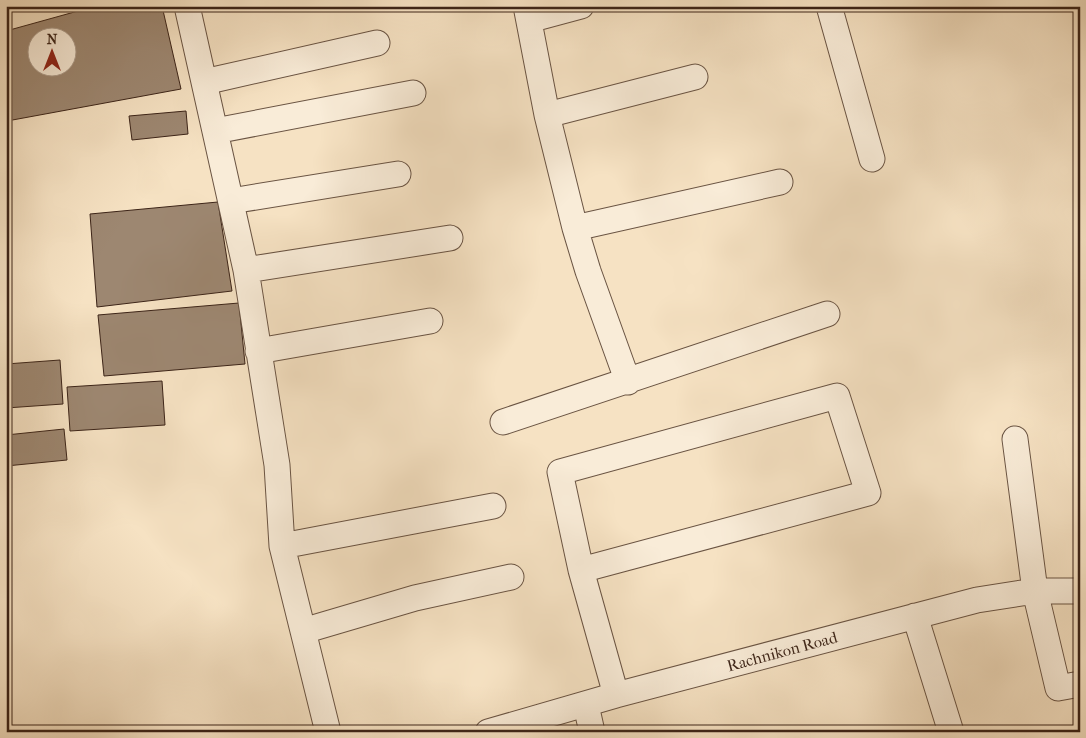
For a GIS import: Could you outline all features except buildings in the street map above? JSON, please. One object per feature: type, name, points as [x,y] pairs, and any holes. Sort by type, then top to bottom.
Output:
[{"type":"street","points":[[187,6],[246,270],[277,465],[282,546],[328,732]]},
{"type":"street","points":[[581,6],[527,13],[547,115],[576,228],[588,271],[628,382]]},
{"type":"street","points":[[829,6],[872,159]]},
{"type":"street","points":[[204,82],[377,42]]},
{"type":"street","points":[[547,115],[695,77]]},
{"type":"street","points":[[215,130],[413,93]]},
{"type":"street","points":[[231,201],[398,174]]},
{"type":"street","points":[[576,228],[780,182]]},
{"type":"street","points":[[246,270],[450,238]]},
{"type":"street","points":[[503,422],[628,382],[827,314]]},
{"type":"street","points":[[258,351],[430,321]]},
{"type":"street","points":[[581,570],[868,493],[837,396],[560,472],[581,570],[616,695]]},
{"type":"street","points":[[1015,439],[1035,591],[1058,688],[1080,684]]},
{"type":"street","points":[[282,546],[493,506]]},
{"type":"street","points":[[303,631],[415,598],[510,577]]},
{"type":"street","name":"Rachnikon Road","points":[[488,732],[616,695],[977,600],[1035,591],[1080,591]]},
{"type":"street","points":[[915,616],[951,732]]},
{"type":"street","points":[[586,705],[592,732]]}]
